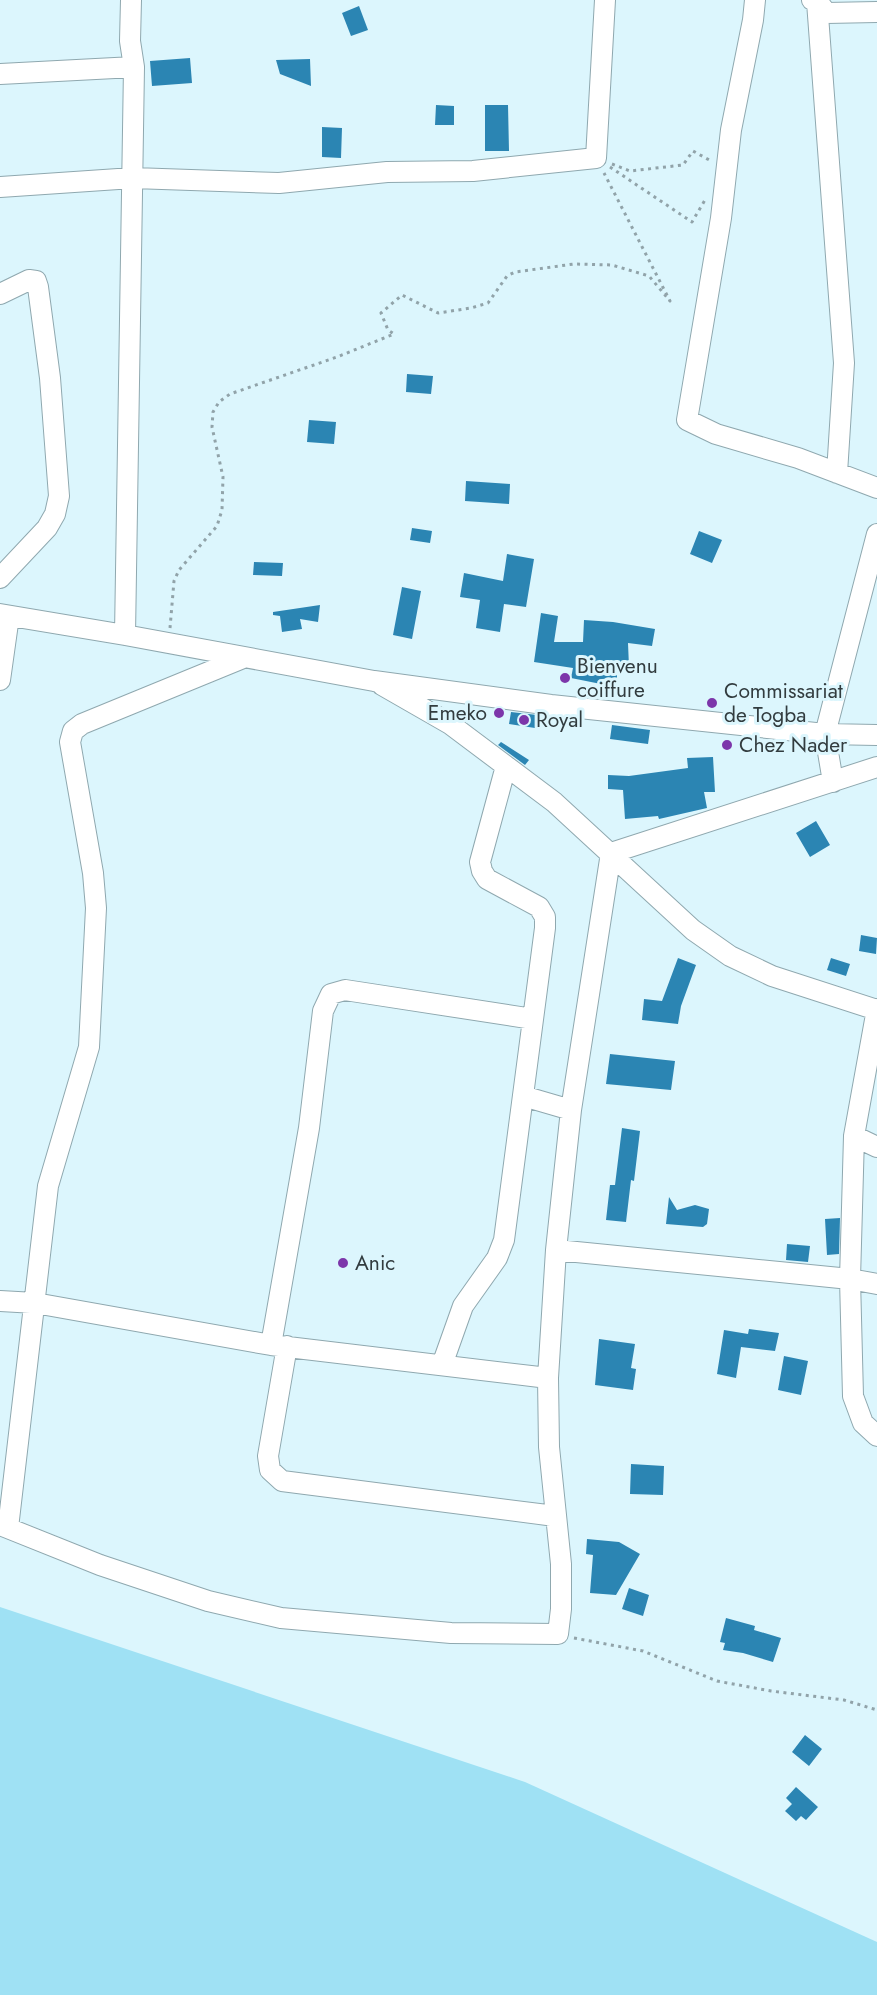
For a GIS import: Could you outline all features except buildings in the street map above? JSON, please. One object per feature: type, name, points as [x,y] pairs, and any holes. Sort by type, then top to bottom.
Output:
[{"type":"street","points":[[125,635],[133,178],[134,67],[130,41],[131,0]]},
{"type":"street","points":[[0,187],[133,178],[279,183],[387,172],[472,171],[596,158],[605,0]]},
{"type":"street","points":[[755,0],[731,130],[721,218],[687,420],[716,434],[798,458],[877,488]]},
{"type":"street","points":[[815,1],[844,363],[837,473]]},
{"type":"street","points":[[815,1],[826,13],[877,12]]},
{"type":"street","points":[[0,74],[134,67]]},
{"type":"street","points":[[0,294],[29,280],[36,281],[38,287],[50,378],[59,496],[55,514],[46,528],[0,578]]},
{"type":"street","points":[[833,782],[825,734],[877,534]]},
{"type":"street","points":[[0,680],[4,615],[375,681],[551,705],[825,734],[877,735]]},
{"type":"street","points":[[243,658],[82,724],[73,730],[70,742],[93,873],[96,908],[88,1047],[48,1186],[35,1303],[4,1526],[100,1565],[208,1601],[281,1618],[451,1632],[558,1634],[561,1609],[561,1564],[549,1448],[548,1378],[556,1250],[571,1110],[611,853]]},
{"type":"street","points":[[375,681],[450,724],[554,802],[693,930],[730,956],[772,976],[877,1009],[854,1136],[850,1279],[853,1396],[863,1423],[877,1436]]},
{"type":"street","points":[[442,1365],[463,1306],[497,1258],[504,1240],[546,928],[545,917],[539,907],[487,879],[482,871],[480,862],[506,766]]},
{"type":"street","points":[[611,853],[877,767]]},
{"type":"street","points":[[533,1019],[345,990],[331,993],[323,1011],[279,1346],[268,1456],[270,1470],[282,1481],[555,1516]]},
{"type":"street","points":[[523,1096],[571,1110]]},
{"type":"street","points":[[854,1136],[877,1147]]},
{"type":"street","points":[[556,1250],[850,1279],[877,1284]]},
{"type":"street","points":[[0,1301],[35,1303],[279,1346],[548,1378]]},
{"type":"path","points":[[596,158],[630,171],[683,165],[693,152],[714,163]]},
{"type":"path","points":[[596,158],[692,222],[710,192]]},
{"type":"path","points":[[169,643],[174,581],[179,570],[216,526],[222,510],[223,477],[212,427],[213,412],[219,402],[230,394],[337,357],[394,334],[388,330],[381,313],[402,295],[438,313],[471,308],[488,303],[507,276],[515,272],[574,264],[612,265],[649,276],[670,301],[596,158]]},
{"type":"path","points":[[558,1634],[643,1652],[717,1681],[771,1691],[844,1700],[877,1710]]},
{"type":"shaded area","points":[[0,1607],[525,1782],[877,1942],[877,1995],[0,1995]]},
{"type":"place","name":"Bienvenu coiffure","points":[[565,678]]},
{"type":"place","name":"Commissariat de Togba","points":[[712,703]]},
{"type":"place","name":"Emeko","points":[[499,713]]},
{"type":"place","name":"Royal","points":[[524,720]]},
{"type":"place","name":"Chez Nader","points":[[727,745]]},
{"type":"place","name":"Anic","points":[[343,1263]]}]
